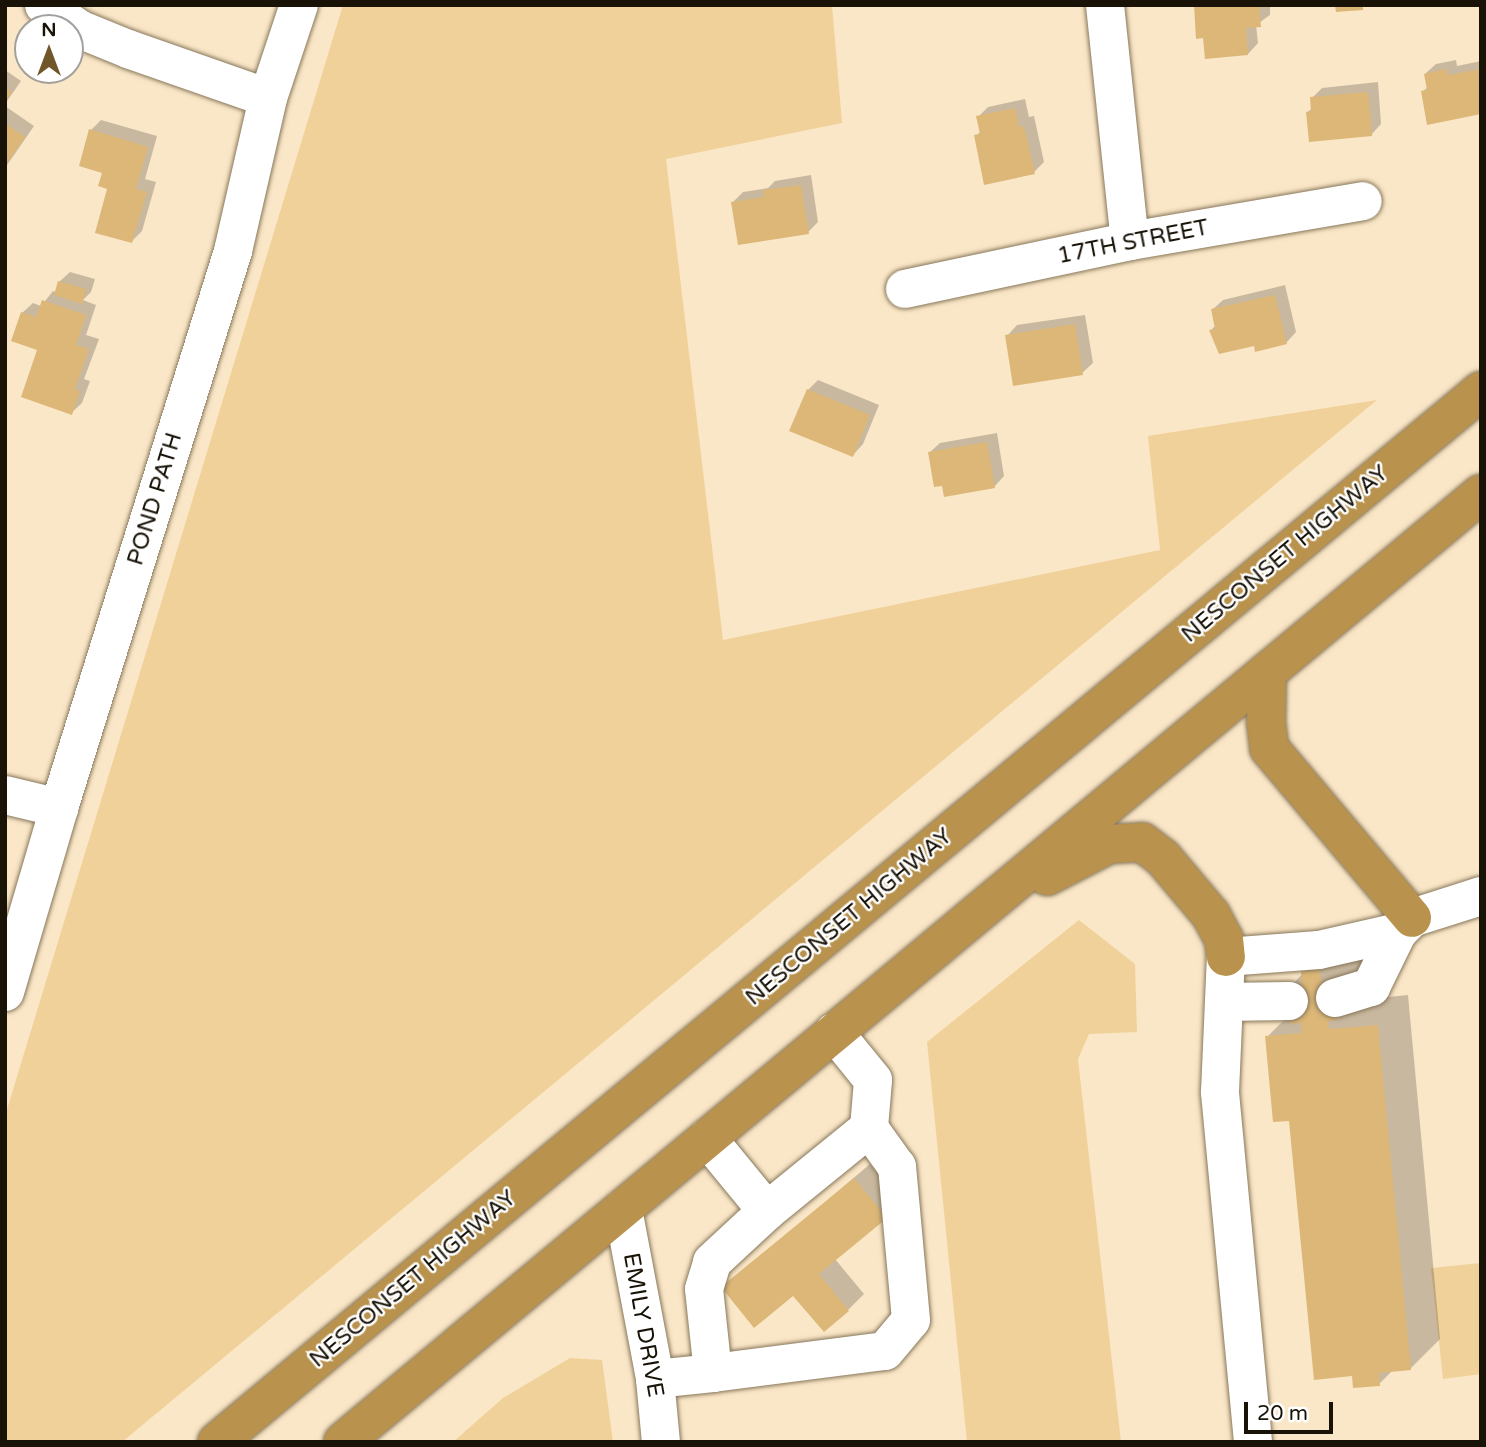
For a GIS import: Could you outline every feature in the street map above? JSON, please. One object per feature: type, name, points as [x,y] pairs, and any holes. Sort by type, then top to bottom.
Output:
[{"type":"highway","name":"NESCONSET HIGHWAY","points":[[217,1442],[1481,391]]},
{"type":"highway","points":[[344,1442],[1481,494]]},
{"type":"highway","points":[[1268,672],[1266,722],[1269,748],[1405,925]]},
{"type":"highway","points":[[986,907],[1109,844],[1142,842],[1163,858],[1211,915],[1224,939],[1226,957]]},
{"type":"street","points":[[44,5],[79,29],[268,98]]},
{"type":"street","name":"POND PATH","points":[[5,992],[59,808],[233,251],[268,98],[299,5]]},
{"type":"street","points":[[1104,5],[1130,241]]},
{"type":"street","name":"17TH STREET","points":[[905,289],[1130,241],[1363,201]]},
{"type":"street","points":[[5,794],[59,808]]},
{"type":"street","points":[[1253,1442],[1220,1092],[1226,957],[1319,950],[1405,925],[1481,896]]},
{"type":"street","points":[[1335,998],[1371,987],[1405,925]]},
{"type":"street","points":[[1224,1002],[1289,1001]]},
{"type":"street","points":[[655,1379],[885,1351],[911,1321],[897,1167],[869,1128],[873,1080],[834,1032]]},
{"type":"street","points":[[713,1373],[705,1289],[712,1262],[767,1212],[869,1128]]},
{"type":"street","points":[[707,1138],[767,1212]]},
{"type":"street","name":"EMILY DRIVE","points":[[622,1209],[655,1379],[661,1442]]},
{"type":"shaded area","points":[[343,5],[832,5],[842,123],[666,159],[723,640],[1160,550],[1148,436],[1377,400],[122,1442],[5,1442],[5,1116]]},
{"type":"shaded area","points":[[1079,920],[1135,964],[1137,1032],[1089,1034],[1078,1059],[1121,1442],[967,1442],[927,1042]]},
{"type":"shaded area","points":[[1481,1263],[1481,1374],[1443,1379],[1431,1268]]},
{"type":"shaded area","points":[[570,1358],[602,1360],[613,1442],[453,1442],[503,1398]]},
{"type":"building","points":[[1194,5],[1259,5],[1261,27],[1246,28],[1248,55],[1205,59],[1203,38],[1196,39]]},
{"type":"building","points":[[1335,5],[1363,5],[1363,10],[1336,12]]},
{"type":"building","points":[[1446,69],[1448,75],[1481,69],[1481,114],[1427,125],[1421,91],[1427,90],[1424,74]]},
{"type":"building","points":[[5,87],[12,92],[5,102]]},
{"type":"building","points":[[1368,92],[1372,136],[1309,142],[1306,112],[1311,111],[1310,97]]},
{"type":"building","points":[[1015,108],[1019,127],[1024,126],[1035,174],[984,185],[974,135],[980,134],[976,116]]},
{"type":"building","points":[[5,123],[25,137],[5,166]]},
{"type":"building","points":[[89,129],[148,147],[136,189],[147,192],[132,243],[95,233],[107,189],[98,186],[102,173],[79,166]]},
{"type":"building","points":[[801,185],[809,234],[738,245],[731,202],[764,197],[763,190]]},
{"type":"building","points":[[58,281],[86,289],[82,304],[54,295]]},
{"type":"building","points":[[1275,295],[1287,344],[1255,352],[1254,346],[1219,354],[1209,330],[1215,329],[1211,309]]},
{"type":"building","points":[[42,300],[86,315],[76,345],[89,349],[75,389],[80,391],[72,415],[21,397],[37,350],[11,341],[21,312],[36,317]]},
{"type":"building","points":[[1075,324],[1083,375],[1013,386],[1005,335]]},
{"type":"building","points":[[807,389],[870,415],[853,457],[789,431]]},
{"type":"building","points":[[987,442],[995,488],[944,497],[942,486],[934,487],[928,452]]},
{"type":"building","points":[[1320,969],[1321,983],[1334,982],[1337,1020],[1328,1021],[1329,1029],[1378,1025],[1411,1370],[1379,1373],[1380,1386],[1353,1388],[1352,1376],[1314,1380],[1289,1121],[1273,1122],[1265,1036],[1302,1033],[1301,1023],[1291,1024],[1288,986],[1302,985],[1301,971]]},
{"type":"building","points":[[854,1178],[887,1218],[819,1274],[849,1311],[824,1332],[793,1296],[754,1328],[721,1287]]}]
